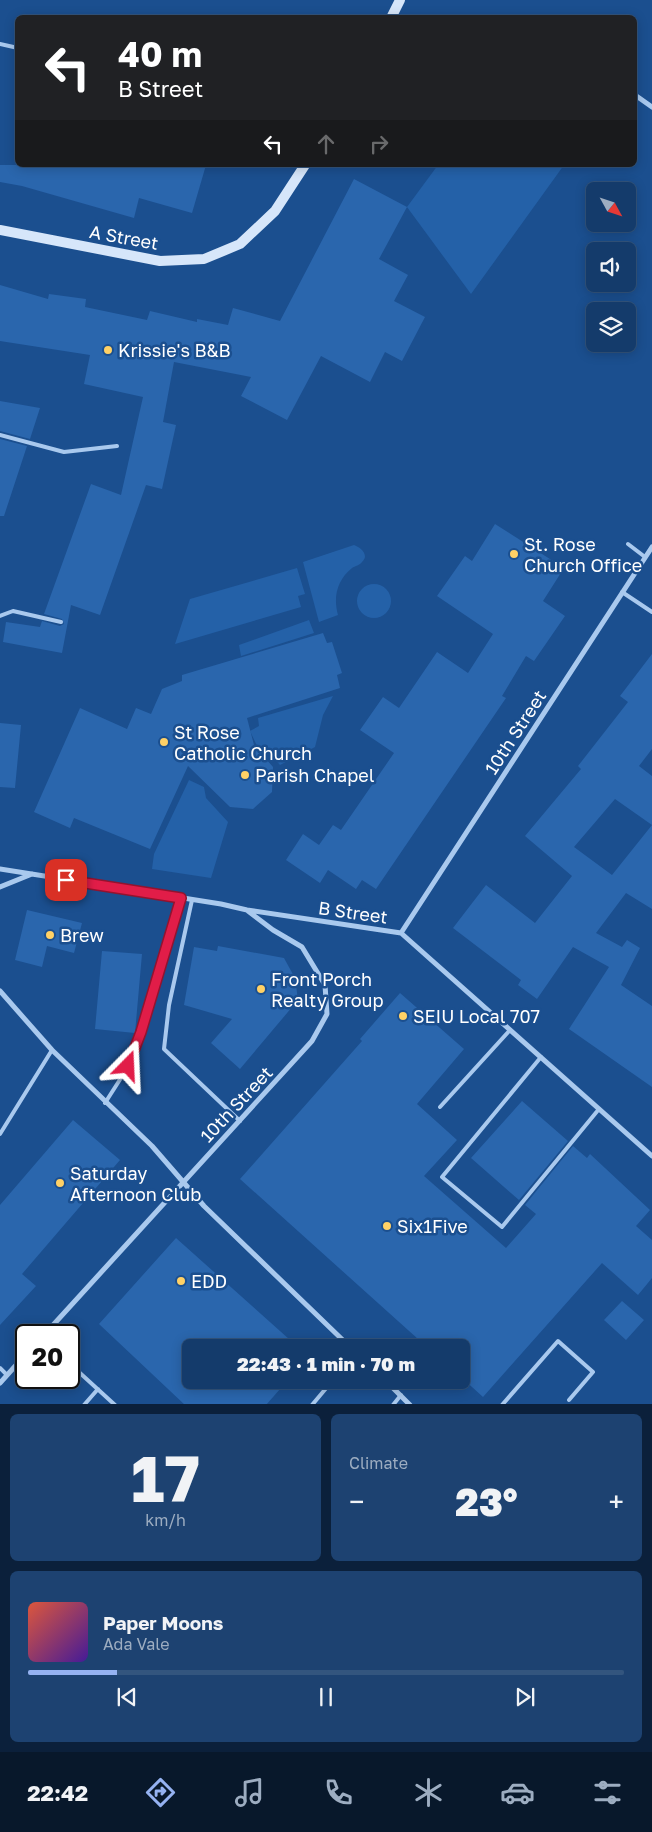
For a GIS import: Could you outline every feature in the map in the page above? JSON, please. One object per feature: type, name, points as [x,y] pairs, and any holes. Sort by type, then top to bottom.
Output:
[{"type":"street","points":[[392,15],[400,0]]},
{"type":"street","points":[[637,96],[652,107]]},
{"type":"street","name":"A Street","points":[[0,230],[160,261],[204,259],[240,244],[275,211],[304,167]]},
{"type":"street","name":"10th Street","points":[[401,933],[652,547]]},
{"type":"street","name":"B Street","points":[[0,869],[247,910],[401,933],[652,1156]]},
{"type":"street","points":[[0,887],[32,874]]},
{"type":"street","name":"10th Street","points":[[54,1324],[312,1042],[327,1014],[325,985],[302,947],[273,930],[247,910]]},
{"type":"street","points":[[0,991],[52,1050],[105,1103],[152,1146],[204,1206],[342,1339]]},
{"type":"street","points":[[0,1383],[15,1366]]},
{"type":"street","points":[[395,1389],[410,1404]]},
{"type":"lane","points":[[0,44],[15,47]]},
{"type":"lane","points":[[0,435],[64,452],[117,446]]},
{"type":"lane","points":[[628,544],[645,557]]},
{"type":"lane","points":[[622,592],[652,612]]},
{"type":"lane","points":[[0,616],[13,611],[60,622]]},
{"type":"lane","points":[[105,1103],[128,1066],[141,1032],[181,898]]},
{"type":"lane","points":[[192,900],[169,1005],[164,1050],[240,1121]]},
{"type":"lane","points":[[440,1106],[510,1030]]},
{"type":"lane","points":[[0,1134],[52,1050]]},
{"type":"lane","points":[[541,1057],[442,1177],[502,1227],[599,1109]]},
{"type":"lane","points":[[502,1404],[558,1341],[594,1372],[569,1400]]},
{"type":"lane","points":[[0,1368],[7,1375]]},
{"type":"lane","points":[[80,1372],[115,1404]]},
{"type":"lane","points":[[84,1404],[98,1389]]},
{"type":"lane","points":[[312,1404],[325,1389]]},
{"type":"lane","points":[[393,1404],[401,1395]]},
{"type":"shaded area","points":[[437,167],[563,167],[471,294],[407,207]]},
{"type":"shaded area","points":[[354,545],[365,554],[365,557],[360,564],[347,573],[340,583],[336,595],[338,615],[319,622],[303,562]]},
{"type":"shaded area","points":[[297,568],[305,594],[298,596],[301,607],[175,644],[190,599]]},
{"type":"shaded area","points":[[374,584],[386,589],[391,601],[386,613],[374,618],[362,613],[357,601],[362,589]]},
{"type":"shaded area","points":[[309,620],[314,633],[241,656],[239,645]]},
{"type":"shaded area","points":[[333,696],[323,715],[315,747],[280,765],[265,748],[257,746],[250,731],[259,726],[258,718]]},
{"type":"shaded area","points":[[189,780],[204,787],[206,798],[228,822],[211,878],[152,869],[154,854]]},
{"type":"building","points":[[0,165],[15,165],[15,167],[205,167],[192,213],[139,198],[134,218],[22,186],[0,182]]},
{"type":"building","points":[[354,179],[407,207],[379,259],[408,275],[394,301],[425,317],[402,361],[385,352],[370,382],[321,356],[287,420],[241,396],[251,377],[174,362],[163,422],[176,425],[162,489],[146,485],[100,615],[71,605],[62,653],[3,642],[6,622],[40,627],[42,621],[60,626],[64,624],[62,619],[44,614],[91,484],[121,495],[143,397],[84,384],[90,355],[0,341],[0,285],[48,299],[49,294],[86,299],[85,307],[147,320],[150,311],[197,322],[197,319],[228,325],[233,308],[280,321]]},
{"type":"building","points":[[0,401],[40,408],[30,439],[0,431]]},
{"type":"building","points":[[0,439],[27,446],[4,516],[0,516]]},
{"type":"building","points":[[495,524],[564,568],[543,601],[565,616],[534,661],[526,656],[502,696],[506,698],[376,889],[362,880],[356,889],[328,870],[320,883],[286,860],[303,834],[319,845],[333,825],[341,830],[394,753],[360,730],[383,697],[399,708],[437,652],[468,673],[493,634],[437,596],[465,556],[472,561]]},
{"type":"building","name":"St Rose Catholic Church","points":[[323,633],[327,643],[332,642],[342,673],[337,675],[340,688],[247,718],[254,745],[273,767],[272,792],[253,809],[230,807],[188,766],[150,849],[74,818],[70,828],[34,812],[80,708],[127,729],[136,708],[151,714],[162,689],[182,681],[182,675]]},
{"type":"building","points":[[652,654],[652,749],[639,766],[652,776],[652,825],[652,909],[626,893],[596,933],[622,947],[627,940],[640,948],[621,985],[652,1006],[652,1087],[569,1029],[609,967],[573,947],[537,999],[518,985],[521,980],[453,928],[486,885],[535,923],[572,876],[525,836],[581,769],[578,766],[628,702],[620,696]],"holes":[[[615,799],[652,825],[612,875],[574,847]]]},
{"type":"building","points":[[0,723],[21,725],[15,788],[0,787]]},
{"type":"building","name":"Brew","points":[[27,910],[82,923],[74,953],[47,946],[42,967],[15,960]]},
{"type":"building","points":[[218,946],[284,958],[295,978],[298,1000],[240,1069],[211,1043],[232,1019],[184,1005],[194,947],[217,951]]},
{"type":"building","points":[[102,951],[142,954],[135,1033],[95,1029]]},
{"type":"building","name":"Six1Five","points":[[400,993],[464,1049],[417,1104],[457,1140],[424,1176],[506,1248],[536,1214],[525,1205],[573,1146],[587,1158],[590,1154],[650,1210],[636,1226],[652,1240],[652,1278],[638,1295],[602,1263],[483,1397],[470,1385],[470,1339],[418,1339],[240,1179],[362,1041],[360,1039]]},
{"type":"building","points":[[522,1101],[568,1141],[519,1200],[471,1158]]},
{"type":"building","name":"Saturday Afternoon Club","points":[[73,1120],[120,1160],[22,1274],[36,1286],[0,1325],[0,1205]]},
{"type":"building","name":"EDD","points":[[176,1238],[289,1339],[182,1339],[182,1389],[280,1389],[267,1404],[184,1404],[99,1324]]},
{"type":"building","points":[[622,1301],[644,1320],[626,1340],[604,1320]]},
{"type":"place","name":"Krissie's B&B","points":[[108,350]]},
{"type":"place","name":"St. Rose Church Office","points":[[514,554]]},
{"type":"place","name":"St Rose Catholic Church","points":[[164,742]]},
{"type":"place","name":"Parish Chapel","points":[[245,775]]},
{"type":"place","name":"Brew","points":[[50,935]]},
{"type":"place","name":"Front Porch Realty Group","points":[[261,989]]},
{"type":"place","name":"SEIU Local 707","points":[[403,1016]]},
{"type":"place","name":"Saturday Afternoon Club","points":[[60,1183]]},
{"type":"place","name":"Six1Five","points":[[387,1226]]},
{"type":"place","name":"EDD","points":[[181,1281]]},
{"type":"route","points":[[66,880],[181,898],[141,1032],[128,1066]]}]
